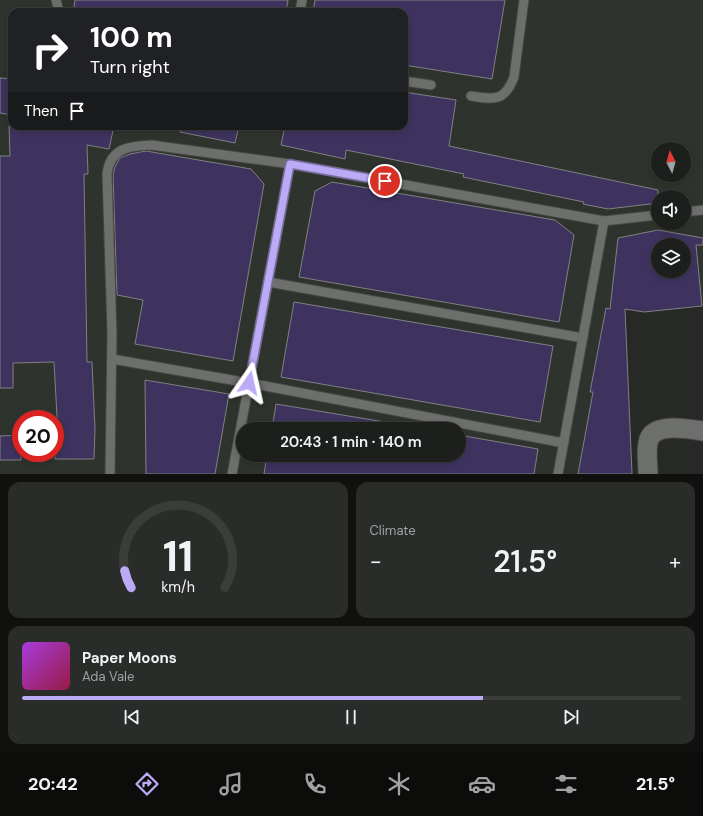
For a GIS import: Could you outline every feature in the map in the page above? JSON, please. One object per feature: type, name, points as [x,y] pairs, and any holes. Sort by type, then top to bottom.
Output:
[{"type":"street","points":[[648,474],[648,441],[653,434],[661,429],[675,428],[703,431]]},
{"type":"lane","points":[[472,96],[491,100],[501,97],[509,88],[514,77],[524,0]]},
{"type":"lane","points":[[408,81],[431,85]]},
{"type":"lane","points":[[110,474],[112,360],[107,174],[108,166],[115,155],[123,148],[130,146],[151,145],[290,164],[604,221],[651,216]]},
{"type":"lane","points":[[232,474],[290,164]]},
{"type":"lane","points":[[691,211],[703,210]]},
{"type":"lane","points":[[558,474],[604,221]]},
{"type":"lane","points":[[268,282],[583,338]]},
{"type":"lane","points":[[112,360],[249,383],[564,442]]},
{"type":"shaded area","points":[[0,0],[703,0],[703,305],[612,311],[578,474],[0,474]]},
{"type":"building","points":[[75,0],[288,0],[287,8],[74,7]]},
{"type":"building","points":[[315,0],[505,0],[492,79],[408,66],[408,8],[314,8]]},
{"type":"building","points":[[0,78],[8,79],[8,114],[0,113]]},
{"type":"building","points":[[408,93],[456,100],[449,146],[658,190],[651,190],[651,204],[608,209],[583,204],[584,202],[463,177],[464,174],[346,150],[345,159],[281,145],[284,130],[408,130]]},
{"type":"building","points":[[9,130],[113,130],[109,149],[87,145],[88,174],[84,174],[87,362],[92,362],[95,429],[94,459],[64,459],[64,410],[57,410],[54,362],[13,363],[13,388],[0,388],[0,156],[10,156]]},
{"type":"building","points":[[180,130],[238,130],[235,143],[180,132]]},
{"type":"building","points":[[146,151],[251,169],[264,184],[233,361],[135,344],[143,300],[117,295],[113,175],[120,158],[130,154]]},
{"type":"building","points":[[332,182],[555,220],[574,235],[559,322],[299,277],[315,191]]},
{"type":"building","points":[[658,230],[703,238],[703,245],[696,245],[702,306],[644,312],[625,309],[632,474],[578,474],[593,392],[590,392],[606,308],[610,309],[618,238]]},
{"type":"building","points":[[294,302],[553,346],[540,422],[281,377]]},
{"type":"building","points":[[145,380],[229,394],[215,474],[146,474]]},
{"type":"building","points":[[276,404],[385,422],[273,422]]},
{"type":"building","points":[[12,435],[12,460],[0,460],[0,436]]},
{"type":"building","points":[[466,436],[538,449],[534,474],[264,474],[266,462],[466,462]]},
{"type":"route","points":[[249,383],[290,164],[385,181]]}]
